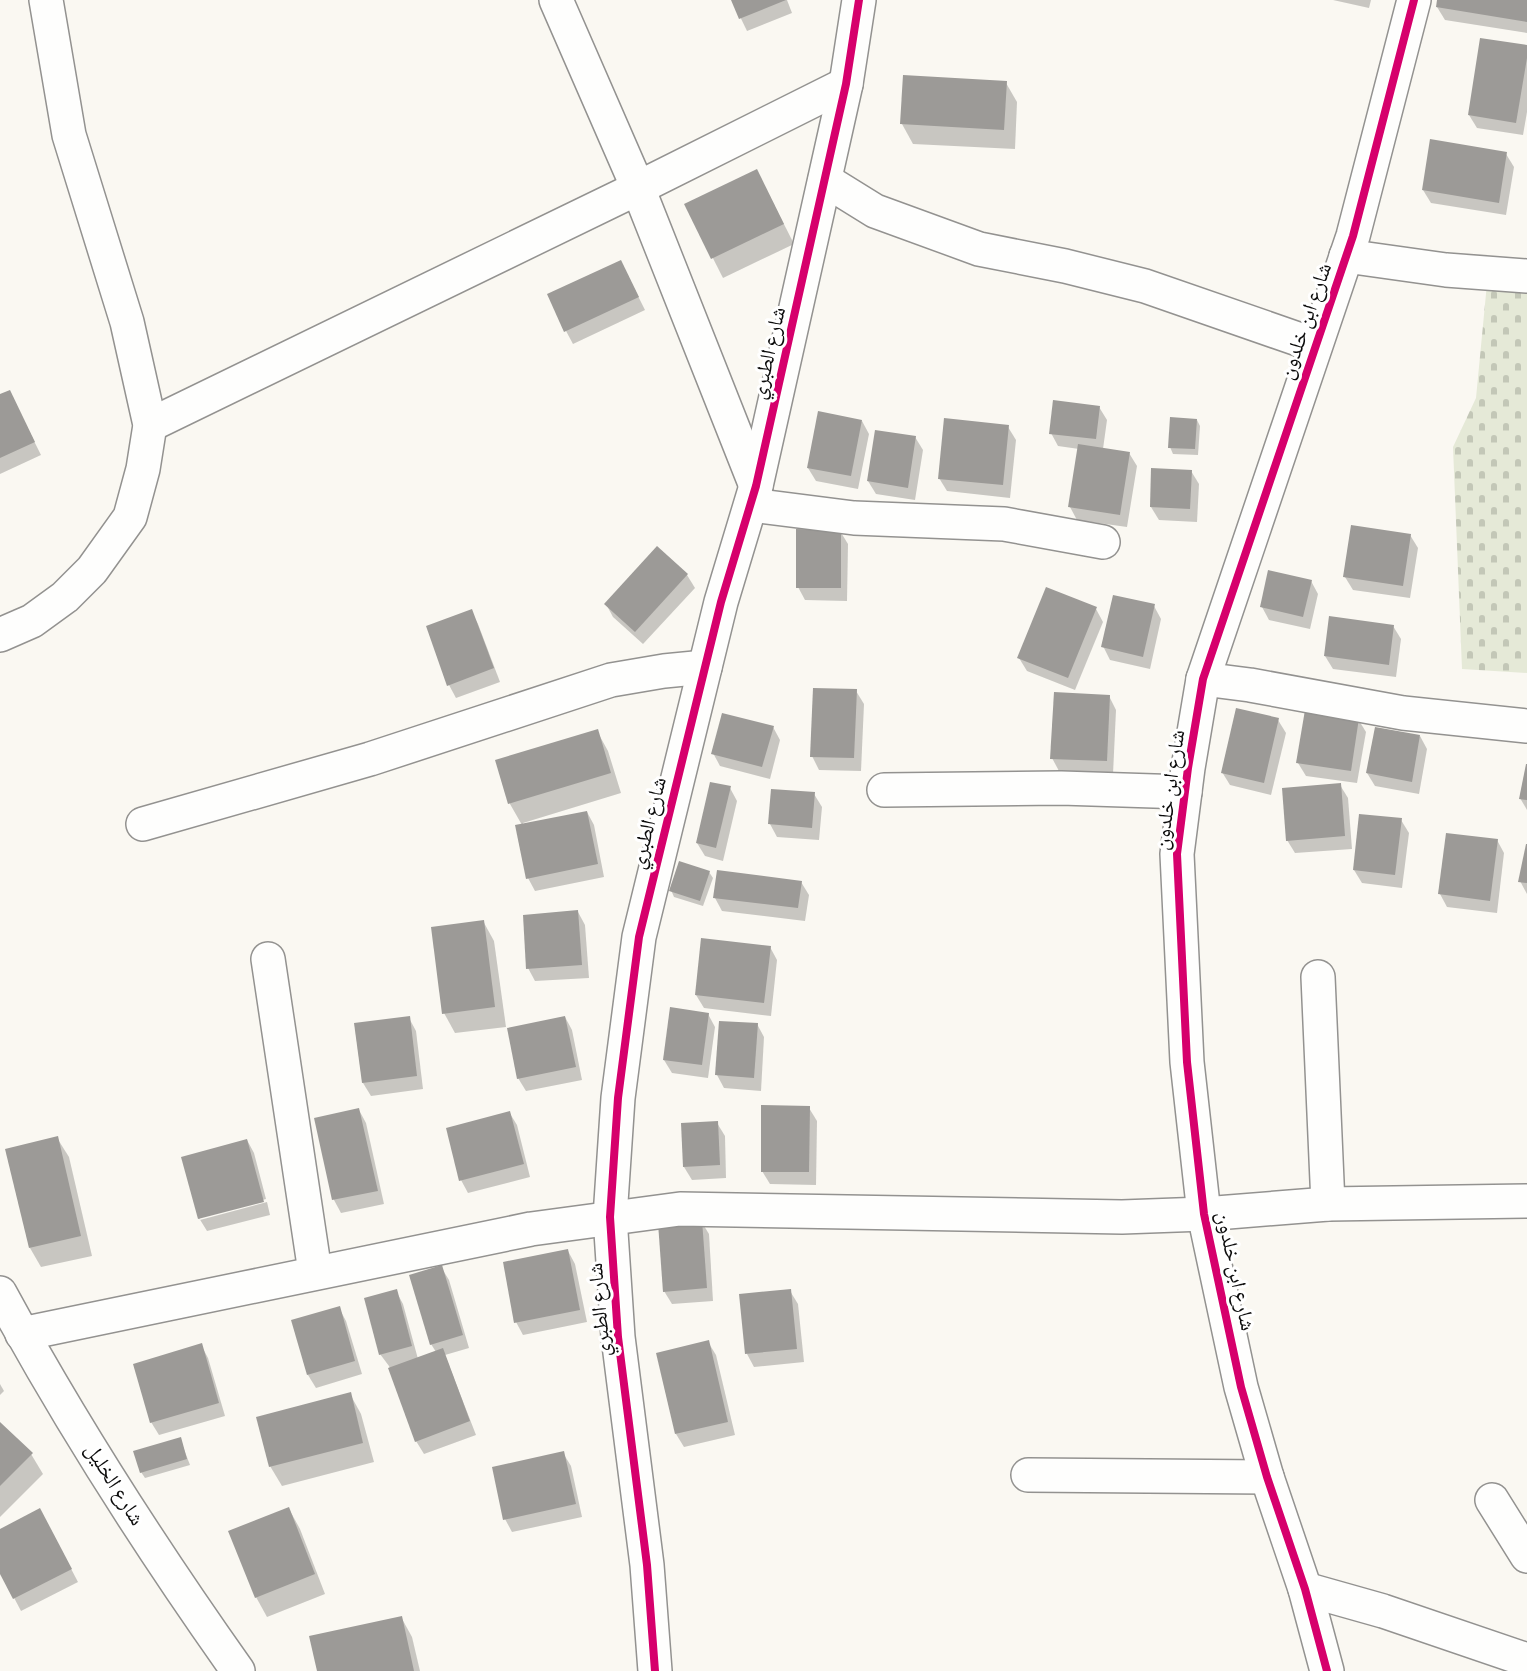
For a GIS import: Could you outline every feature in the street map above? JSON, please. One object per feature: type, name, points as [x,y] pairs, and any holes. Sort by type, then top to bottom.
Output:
[{"type":"street","points":[[0,635],[32,621],[65,597],[92,570],[130,517],[143,469],[150,425],[127,322],[69,135],[46,0]]},
{"type":"street","points":[[555,0],[638,188],[754,496],[854,518],[1004,524],[1103,542]]},
{"type":"street","name":"شارع الطبري","points":[[655,1671],[648,1565],[618,1337],[610,1217],[618,1098],[639,937],[721,602],[754,496],[846,84],[859,0]]},
{"type":"street","name":"شارع ابن خلدون","points":[[1327,1671],[1305,1589],[1267,1477],[1241,1387],[1204,1214],[1187,1062],[1177,854],[1203,679],[1347,256],[1414,0]]},
{"type":"street","points":[[150,425],[638,188],[846,84]]},
{"type":"street","points":[[825,180],[876,211],[979,249],[1065,266],[1145,286],[1315,345]]},
{"type":"street","points":[[1347,256],[1446,270],[1527,276]]},
{"type":"street","points":[[143,824],[380,756],[611,680],[705,667]]},
{"type":"street","points":[[1203,679],[1250,685],[1403,713],[1527,726]]},
{"type":"street","points":[[884,790],[1061,788],[1185,792]]},
{"type":"street","points":[[268,959],[315,1272]]},
{"type":"street","points":[[1318,977],[1328,1204]]},
{"type":"street","points":[[22,1334],[531,1229],[680,1209],[1122,1217],[1204,1214],[1328,1204],[1527,1201]]},
{"type":"street","name":"شارع الخليل","points":[[0,1293],[22,1334],[105,1470],[237,1671]]},
{"type":"street","points":[[1028,1475],[1267,1477]]},
{"type":"street","points":[[1492,1500],[1527,1556]]},
{"type":"street","points":[[1305,1589],[1383,1611],[1527,1660]]},
{"type":"green space","points":[[1488,273],[1527,278],[1527,673],[1462,669],[1453,447],[1476,398]]},
{"type":"building","points":[[731,0],[786,0],[739,19]]},
{"type":"building","points":[[1437,0],[1527,0],[1527,22],[1436,7]]},
{"type":"building","points":[[1480,38],[1527,45],[1527,58],[1516,123],[1468,115]]},
{"type":"building","points":[[903,75],[1007,81],[1004,130],[900,124]]},
{"type":"building","points":[[1430,139],[1507,152],[1499,203],[1422,190]]},
{"type":"building","points":[[757,169],[784,224],[711,259],[684,204]]},
{"type":"building","points":[[621,260],[639,297],[564,332],[547,294]]},
{"type":"building","points":[[10,390],[35,442],[0,458],[0,394]]},
{"type":"building","points":[[1053,400],[1100,406],[1096,439],[1049,434]]},
{"type":"building","points":[[818,411],[862,420],[851,476],[807,468]]},
{"type":"building","points":[[1170,417],[1197,419],[1195,449],[1168,448]]},
{"type":"building","points":[[944,418],[1009,425],[1003,485],[938,479]]},
{"type":"building","points":[[875,430],[916,436],[908,488],[867,481]]},
{"type":"building","points":[[1078,444],[1130,452],[1120,515],[1068,507]]},
{"type":"building","points":[[1151,468],[1192,470],[1190,509],[1150,507]]},
{"type":"building","points":[[1351,525],[1411,534],[1403,586],[1343,577]]},
{"type":"building","points":[[796,529],[841,530],[841,588],[796,588]]},
{"type":"building","points":[[657,546],[688,574],[635,632],[604,604]]},
{"type":"building","points":[[1268,570],[1312,580],[1303,617],[1260,607]]},
{"type":"building","points":[[1046,587],[1097,607],[1068,678],[1017,658]]},
{"type":"building","points":[[1113,595],[1155,604],[1143,657],[1101,647]]},
{"type":"building","points":[[472,609],[494,668],[447,686],[426,626]]},
{"type":"building","points":[[1329,616],[1394,625],[1389,665],[1324,656]]},
{"type":"building","points":[[813,688],[857,689],[854,758],[810,757]]},
{"type":"building","points":[[1054,692],[1110,695],[1107,761],[1050,759]]},
{"type":"building","points":[[1236,708],[1279,718],[1264,783],[1221,773]]},
{"type":"building","points":[[1305,710],[1359,718],[1351,771],[1296,763]]},
{"type":"building","points":[[722,713],[774,726],[762,767],[711,754]]},
{"type":"building","points":[[1375,727],[1420,735],[1412,782],[1366,773]]},
{"type":"building","points":[[598,729],[611,773],[508,804],[495,760]]},
{"type":"building","points":[[1527,764],[1527,800],[1519,799]]},
{"type":"building","points":[[710,782],[731,786],[716,848],[696,843]]},
{"type":"building","points":[[1341,783],[1345,836],[1286,841],[1282,788]]},
{"type":"building","points":[[771,789],[815,792],[812,828],[768,824]]},
{"type":"building","points":[[587,811],[598,864],[526,879],[515,825]]},
{"type":"building","points":[[1359,814],[1402,818],[1395,875],[1353,870]]},
{"type":"building","points":[[1446,833],[1498,839],[1490,901],[1438,894]]},
{"type":"building","points":[[1527,844],[1527,883],[1518,882]]},
{"type":"building","points":[[679,861],[710,871],[700,901],[669,891]]},
{"type":"building","points":[[717,870],[802,881],[798,908],[713,898]]},
{"type":"building","points":[[578,910],[582,965],[526,969],[523,915]]},
{"type":"building","points":[[484,920],[495,1007],[442,1014],[431,927]]},
{"type":"building","points":[[701,938],[771,946],[764,1003],[695,995]]},
{"type":"building","points":[[670,1007],[709,1013],[702,1065],[663,1060]]},
{"type":"building","points":[[410,1016],[417,1076],[362,1083],[354,1023]]},
{"type":"building","points":[[565,1016],[576,1067],[517,1079],[507,1028]]},
{"type":"building","points":[[719,1021],[758,1023],[754,1078],[715,1075]]},
{"type":"building","points":[[761,1105],[810,1106],[809,1172],[761,1172]]},
{"type":"building","points":[[359,1108],[378,1191],[332,1200],[314,1118]]},
{"type":"building","points":[[510,1111],[524,1164],[459,1181],[446,1128]]},
{"type":"building","points":[[718,1121],[720,1165],[683,1167],[681,1123]]},
{"type":"building","points":[[58,1136],[81,1236],[29,1248],[5,1149]]},
{"type":"building","points":[[247,1139],[264,1202],[198,1219],[181,1157]]},
{"type":"building","points":[[702,1220],[707,1288],[663,1292],[658,1223]]},
{"type":"building","points":[[568,1249],[580,1310],[514,1323],[503,1262]]},
{"type":"building","points":[[442,1265],[463,1335],[430,1345],[409,1275]]},
{"type":"building","points":[[397,1289],[412,1346],[379,1355],[364,1298]]},
{"type":"building","points":[[791,1289],[797,1349],[745,1354],[739,1294]]},
{"type":"building","points":[[340,1306],[355,1361],[307,1375],[291,1320]]},
{"type":"building","points":[[709,1340],[728,1422],[675,1434],[656,1353]]},
{"type":"building","points":[[202,1343],[219,1403],[150,1423],[133,1364]]},
{"type":"building","points":[[443,1348],[470,1421],[415,1442],[388,1368]]},
{"type":"building","points":[[351,1392],[363,1443],[269,1467],[256,1417]]},
{"type":"building","points":[[0,1422],[33,1453],[0,1486]]},
{"type":"building","points":[[181,1437],[187,1459],[140,1473],[133,1451]]},
{"type":"building","points":[[564,1451],[576,1504],[503,1520],[492,1467]]},
{"type":"building","points":[[289,1507],[315,1574],[255,1598],[228,1531]]},
{"type":"building","points":[[40,1508],[72,1569],[13,1599],[0,1574],[0,1529]]},
{"type":"building","points":[[402,1616],[414,1671],[317,1671],[309,1636]]},
{"type":"cycle path","points":[[655,1671],[647,1565],[618,1337],[610,1217],[618,1098],[639,937],[721,602],[756,486],[846,84],[859,0]]},
{"type":"cycle path","points":[[1327,1671],[1305,1589],[1267,1477],[1241,1387],[1204,1214],[1187,1062],[1177,854],[1203,679],[1353,236],[1414,0]]}]
